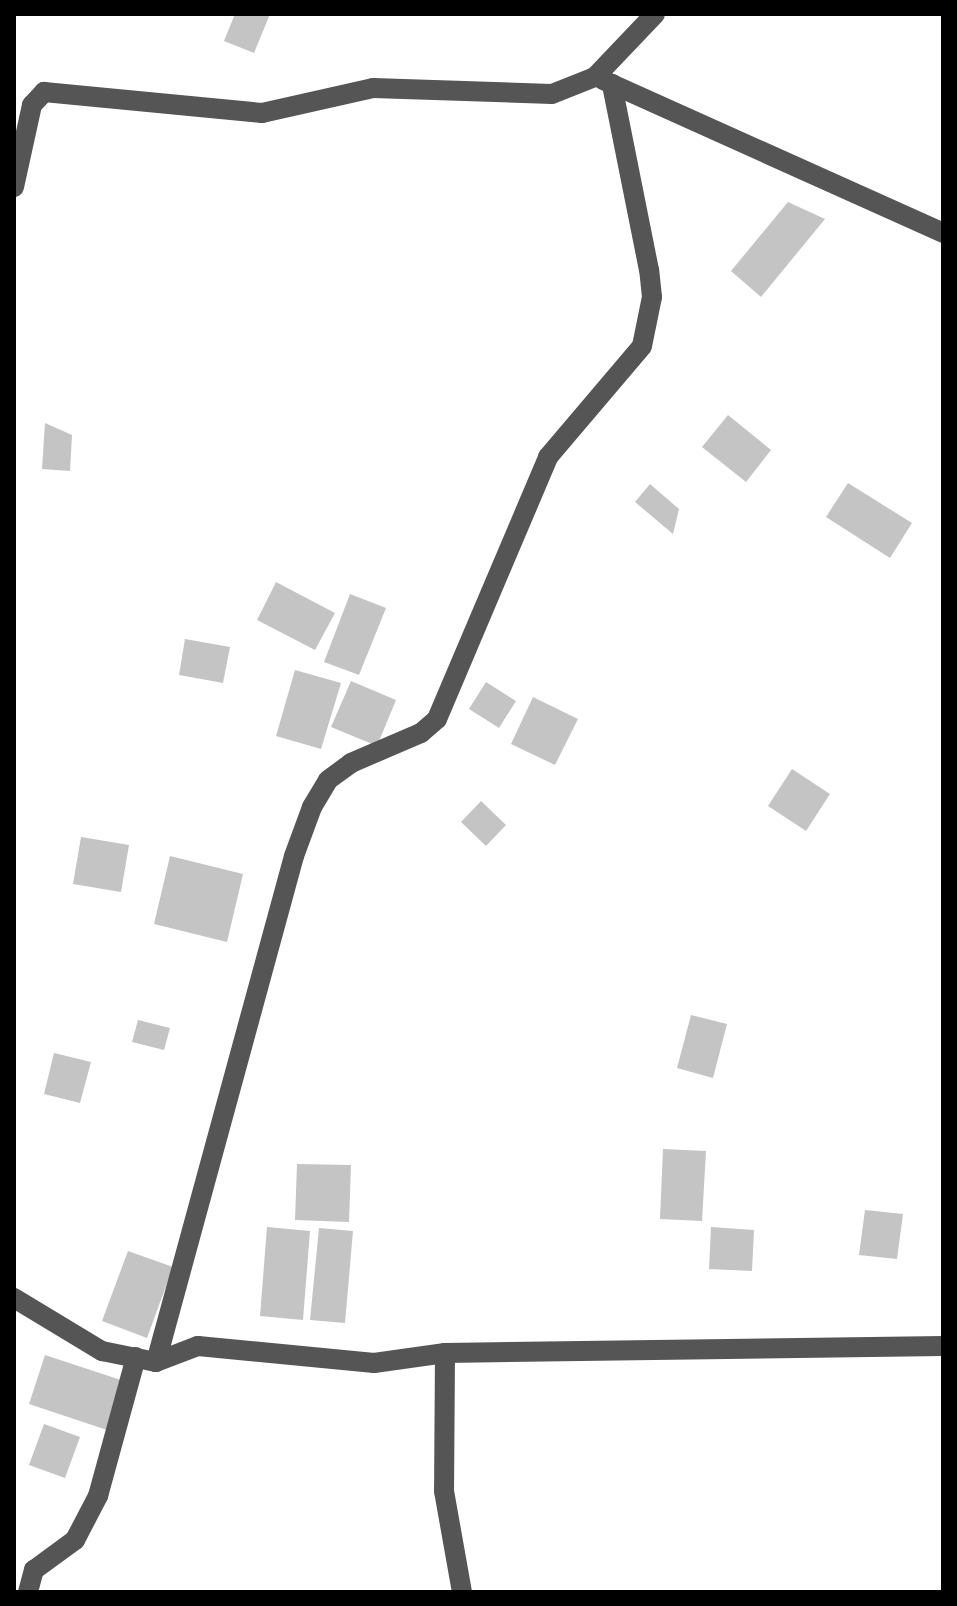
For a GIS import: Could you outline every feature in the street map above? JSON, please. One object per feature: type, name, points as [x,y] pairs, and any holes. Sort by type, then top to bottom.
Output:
[{"type":"street","points":[[14,187],[32,105],[44,92],[262,113],[373,88],[552,94],[604,80],[655,14]]},
{"type":"street","points":[[604,80],[943,233]]},
{"type":"street","points":[[28,1592],[34,1570],[75,1540],[98,1496],[146,1360],[294,856],[312,807],[328,780],[351,763],[421,733],[437,719],[548,457],[642,346],[652,297],[649,270],[604,80]]},
{"type":"street","points":[[14,1298],[102,1351],[146,1360],[198,1346],[374,1363],[445,1353],[943,1346]]},
{"type":"street","points":[[445,1353],[444,1491],[462,1592]]},
{"type":"building","points":[[235,14],[270,14],[254,53],[224,41]]},
{"type":"building","points":[[788,202],[825,219],[761,297],[731,271]]},
{"type":"building","points":[[728,415],[771,450],[746,482],[702,447]]},
{"type":"building","points":[[45,423],[72,435],[70,471],[42,469]]},
{"type":"building","points":[[848,483],[912,523],[890,558],[826,517]]},
{"type":"building","points":[[650,484],[679,509],[673,534],[635,502]]},
{"type":"building","points":[[276,582],[335,613],[315,650],[257,620]]},
{"type":"building","points":[[350,594],[386,608],[359,675],[324,662]]},
{"type":"building","points":[[185,639],[230,647],[223,683],[179,675]]},
{"type":"building","points":[[295,670],[341,683],[321,749],[276,736]]},
{"type":"building","points":[[351,681],[396,700],[377,746],[331,727]]},
{"type":"building","points":[[486,682],[516,701],[499,728],[469,709]]},
{"type":"building","points":[[533,697],[578,719],[555,765],[511,744]]},
{"type":"building","points":[[792,769],[830,794],[806,831],[768,806]]},
{"type":"building","points":[[481,801],[506,825],[486,846],[461,822]]},
{"type":"building","points":[[81,837],[129,845],[121,892],[73,884]]},
{"type":"building","points":[[170,856],[243,874],[227,942],[154,924]]},
{"type":"building","points":[[691,1015],[727,1024],[713,1078],[677,1068]]},
{"type":"building","points":[[138,1020],[170,1028],[164,1050],[132,1042]]},
{"type":"building","points":[[54,1053],[91,1062],[80,1103],[44,1094]]},
{"type":"building","points":[[663,1149],[706,1151],[702,1221],[660,1219]]},
{"type":"building","points":[[297,1164],[351,1165],[349,1222],[295,1220]]},
{"type":"building","points":[[865,1210],[903,1214],[897,1259],[859,1255]]},
{"type":"building","points":[[267,1227],[310,1231],[303,1320],[260,1316]]},
{"type":"building","points":[[711,1227],[754,1230],[752,1271],[709,1269]]},
{"type":"building","points":[[319,1228],[353,1231],[345,1323],[310,1320]]},
{"type":"building","points":[[128,1251],[173,1267],[147,1338],[102,1321]]},
{"type":"building","points":[[45,1355],[127,1382],[110,1431],[29,1404]]},
{"type":"building","points":[[44,1424],[80,1437],[65,1478],[29,1465]]}]
